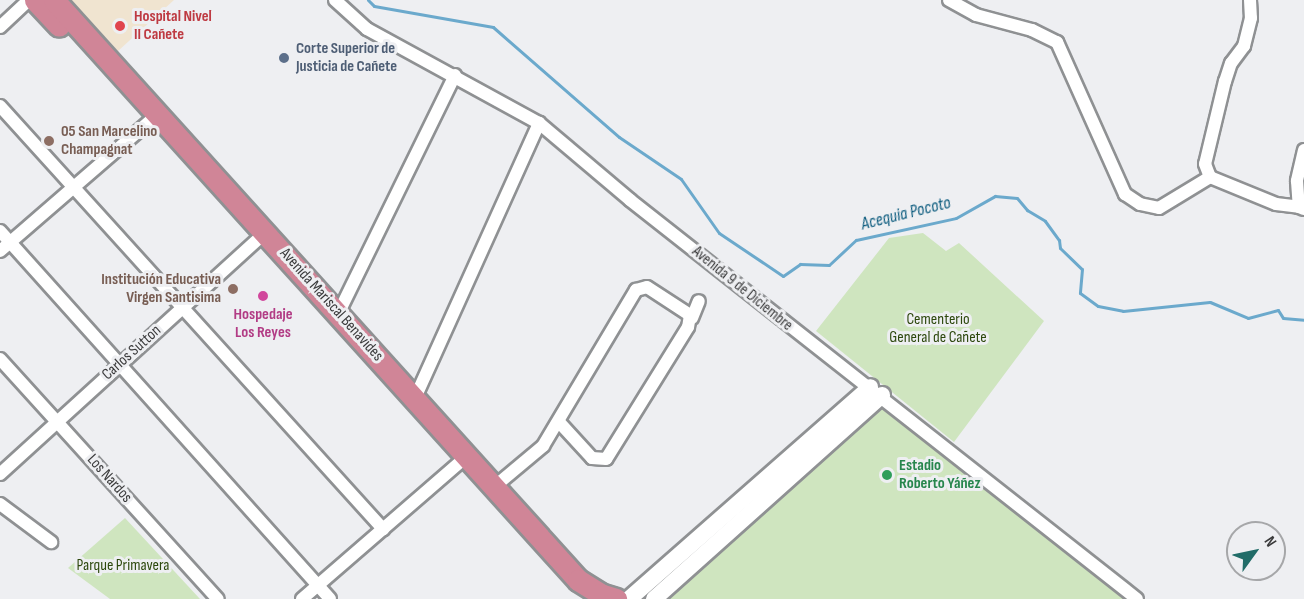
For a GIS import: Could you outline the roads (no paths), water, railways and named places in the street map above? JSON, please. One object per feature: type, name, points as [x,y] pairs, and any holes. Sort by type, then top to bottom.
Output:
[{"type":"highway","name":"Avenida Mariscal Benavides","points":[[34,0],[97,58],[462,461],[494,487],[578,580],[600,594],[616,599]]},
{"type":"highway","name":"Avenida Mariscal Benavides","points":[[54,0],[97,58]]},
{"type":"highway","name":"Avenida Mariscal Benavides","points":[[260,237],[338,314],[415,398],[462,461],[575,599]]},
{"type":"highway","points":[[604,599],[616,599]]},
{"type":"street","points":[[0,27],[29,0]]},
{"type":"street","name":"Avenida 9 de Diciembre","points":[[335,0],[367,29],[455,75],[539,123],[695,252],[876,391],[1137,599]]},
{"type":"street","points":[[950,0],[976,15],[1032,30],[1057,42],[1125,194],[1140,204],[1159,208],[1210,177]]},
{"type":"street","points":[[1210,177],[1204,154],[1231,63],[1244,46],[1251,18],[1250,0]]},
{"type":"street","points":[[338,314],[455,75]]},
{"type":"street","points":[[0,106],[383,529]]},
{"type":"street","points":[[0,251],[153,119]]},
{"type":"street","points":[[415,398],[539,123]]},
{"type":"street","points":[[1210,177],[1276,204],[1302,208],[1297,181],[1304,150]]},
{"type":"street","points":[[0,231],[330,599]]},
{"type":"street","name":"Carlos Sutton","points":[[0,474],[260,237]]},
{"type":"street","points":[[494,487],[543,446],[636,290],[647,286],[692,318]]},
{"type":"street","points":[[559,422],[592,458],[606,459],[692,318],[699,301]]},
{"type":"street","name":"Los Nardos","points":[[0,359],[218,599]]},
{"type":"street","points":[[629,599],[876,391]]},
{"type":"street","points":[[654,599],[876,391]]},
{"type":"street","points":[[302,599],[462,461]]},
{"type":"street","points":[[0,504],[51,542]]},
{"type":"waterway","name":"Acequia Pocoto","points":[[368,0],[374,6],[493,27],[619,137],[681,179],[719,233],[783,276],[800,264],[829,265],[856,240],[956,218],[995,196],[1017,198],[1027,210],[1045,221],[1059,240],[1060,248],[1082,269],[1080,293],[1098,306],[1123,311],[1210,302],[1248,318],[1278,310],[1283,318],[1304,320]]},
{"type":"place","name":"Hospital Nivel II Cañete","points":[[120,26]]},
{"type":"place","name":"Corte Superior de Justicia de Cañete","points":[[284,58]]},
{"type":"place","name":"05 San Marcelino Champagnat","points":[[49,141]]},
{"type":"place","name":"Institución Educativa Virgen Santisima","points":[[233,289]]},
{"type":"place","name":"Hospedaje Los Reyes","points":[[263,296]]},
{"type":"place","name":"Estadio Roberto Yáñez","points":[[887,475]]},
{"type":"park label","name":"Cementerio General de Cañete","points":[[938,329]]},
{"type":"park label","name":"Parque Primavera","points":[[123,566]]}]
